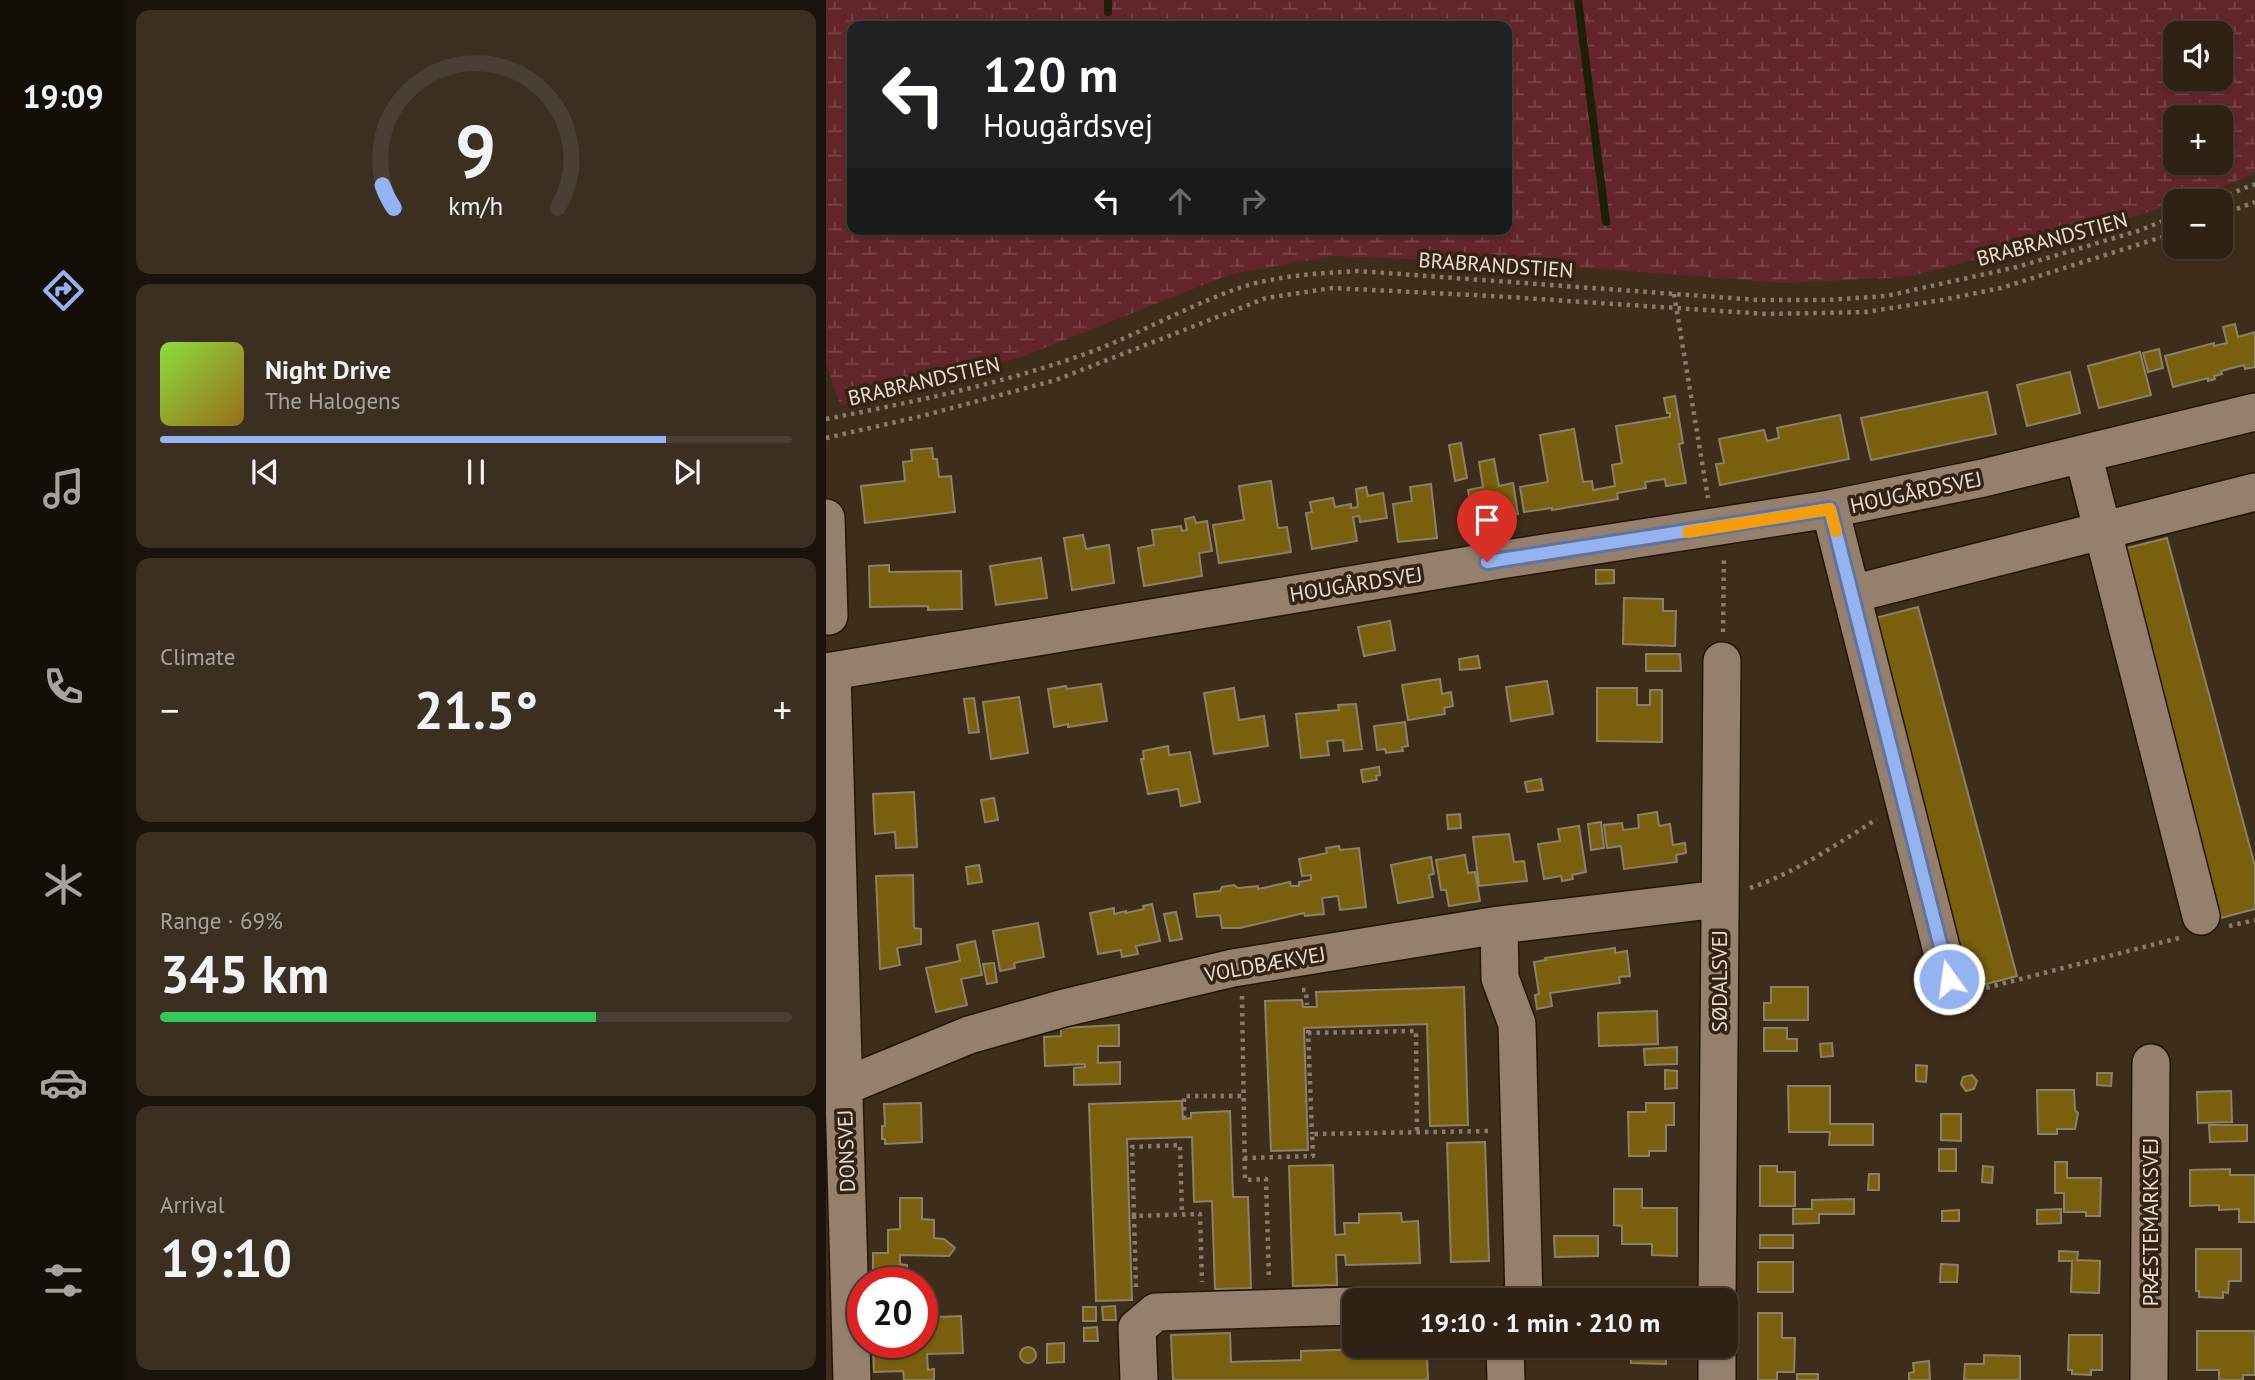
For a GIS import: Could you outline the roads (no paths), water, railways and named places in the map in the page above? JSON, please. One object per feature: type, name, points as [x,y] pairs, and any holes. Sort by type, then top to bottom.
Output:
[{"type":"street","name":"HOUGÅRDSVEJ","points":[[829,671],[1506,559],[1830,509],[1983,478],[2255,412]]},
{"type":"street","points":[[2083,454],[2200,927]]},
{"type":"street","points":[[1852,594],[2255,492]]},
{"type":"street","points":[[1830,509],[1949,979]]},
{"type":"street","points":[[826,518],[829,616]]},
{"type":"street","name":"SØDALSVEJ","points":[[1717,1288],[1722,661]]},
{"type":"street","name":"DONSVEJ","points":[[829,671],[835,1089],[852,1380]]},
{"type":"street","name":"VOLDBÆKVEJ","points":[[835,1089],[969,1035],[1064,1008],[1233,968],[1499,925],[1719,898]]},
{"type":"street","points":[[1499,925],[1500,978],[1517,1024],[1524,1288]]},
{"type":"street","name":"PRÆSTEMARKSVEJ","points":[[2149,1380],[2151,1063]]},
{"type":"street","points":[[1139,1380],[1137,1328],[1156,1312],[1342,1306]]},
{"type":"street","points":[[1505,1358],[1506,1380]]},
{"type":"street","points":[[1717,1358],[1717,1380]]},
{"type":"waterway","points":[[1108,0],[1108,12]]},
{"type":"waterway","points":[[1578,0],[1606,222]]}]
